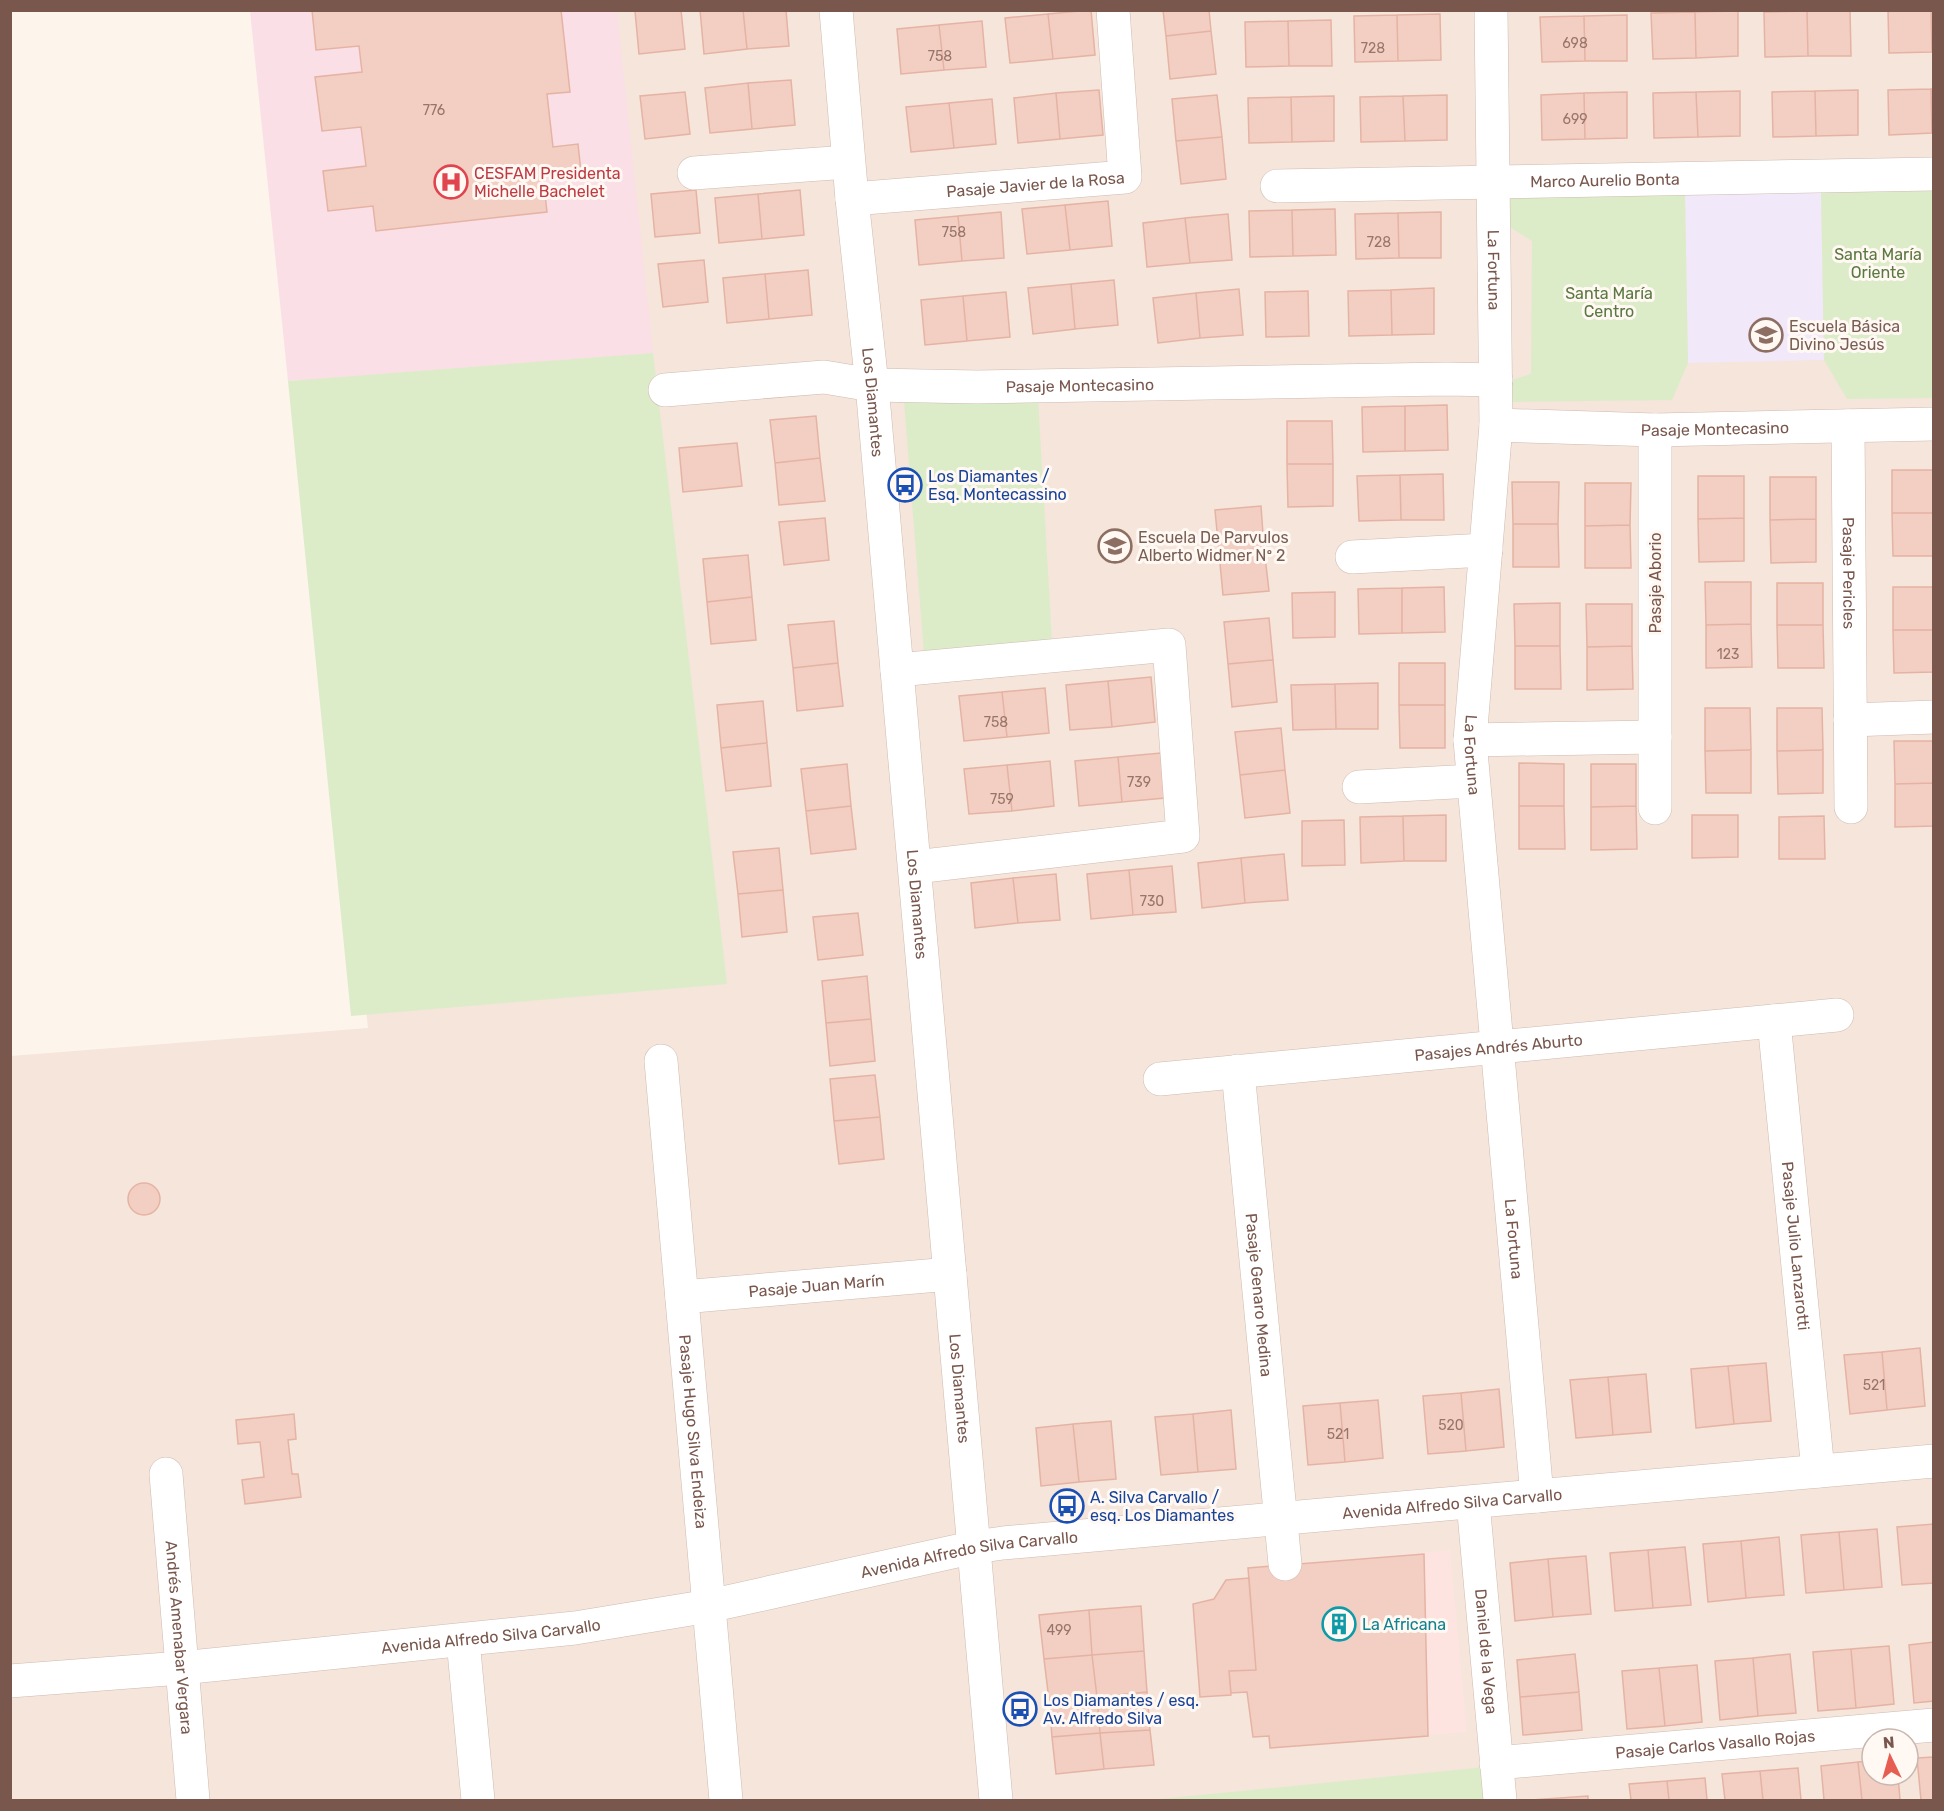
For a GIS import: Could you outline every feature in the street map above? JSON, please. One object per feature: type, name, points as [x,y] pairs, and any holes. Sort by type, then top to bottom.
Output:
[{"type":"street","name":"Los Diamantes","points":[[836,10],[848,162],[872,385],[996,1800]]},
{"type":"street","name":"Pasaje Javier de la Rosa","points":[[852,199],[1125,177],[1113,10]]},
{"type":"street","name":"La Fortuna","points":[[1491,10],[1496,424],[1470,740],[1537,1496]]},
{"type":"street","points":[[694,173],[848,162]]},
{"type":"street","name":"Marco Aurelio Bonta","points":[[1277,186],[1934,174]]},
{"type":"street","name":"Pasaje Montecasino","points":[[665,390],[824,377],[872,385],[978,387],[1434,379],[1496,380]]},
{"type":"street","name":"Pasaje Montecasino","points":[[1496,424],[1655,429],[1934,424]]},
{"type":"street","name":"Pasaje Pericles","points":[[1848,426],[1851,807]]},
{"type":"street","name":"Pasaje Aborio","points":[[1655,429],[1655,808]]},
{"type":"street","points":[[1352,557],[1486,550]]},
{"type":"street","points":[[897,670],[1169,645],[1183,837],[915,867]]},
{"type":"street","points":[[1850,720],[1934,717]]},
{"type":"street","points":[[1470,740],[1654,737]]},
{"type":"street","points":[[1359,787],[1473,781]]},
{"type":"street","name":"Pasajes Andrés Aburto","points":[[1160,1079],[1837,1015]]},
{"type":"street","name":"Pasaje Julio Lanzarotti","points":[[1774,1021],[1818,1471]]},
{"type":"street","name":"Pasaje Hugo Silva Endeiza","points":[[661,1061],[726,1800]]},
{"type":"street","name":"Pasaje Genaro Medina","points":[[1238,1071],[1285,1564]]},
{"type":"street","name":"Pasaje Juan Marín","points":[[682,1297],[950,1274]]},
{"type":"street","name":"Avenida Alfredo Silva Carvallo","points":[[10,1681],[181,1668],[575,1628],[709,1606],[975,1547],[1004,1543],[1934,1461]]},
{"type":"street","name":"Andrés Amenabar Vergara","points":[[166,1474],[193,1800]]},
{"type":"street","name":"Daniel de la Vega","points":[[1473,1502],[1500,1800]]},
{"type":"street","points":[[463,1640],[478,1800]]},
{"type":"street","name":"Pasaje Carlos Vasallo Rojas","points":[[1496,1762],[1934,1725]]},
{"type":"shaded area","name":"CESFAM Presidenta Michelle Bachelet","points":[[250,11],[617,11],[653,353],[288,381]]},
{"type":"shaded area","points":[[264,11],[1933,11],[1933,1800],[11,1800],[11,1056],[368,1028]]},
{"type":"shaded area","points":[[1821,192],[1824,360],[1688,363],[1685,195]]},
{"type":"shaded area","name":"La Africana","points":[[1450,1550],[1467,1732],[1270,1748],[1269,1736],[1253,1737],[1247,1692],[1256,1669],[1248,1568]]},
{"type":"green space","name":"Santa María Oriente","points":[[1933,191],[1933,398],[1847,399],[1824,360],[1821,192]]},
{"type":"green space","name":"Santa María Centro","points":[[1685,195],[1688,363],[1672,400],[1513,402],[1496,393],[1496,385],[1531,374],[1532,241],[1494,217],[1494,197]]},
{"type":"green space","points":[[653,353],[727,984],[351,1016],[288,381]]},
{"type":"green space","points":[[1038,398],[1052,642],[924,654],[904,401]]},
{"type":"green space","points":[[1486,1767],[1489,1800],[1149,1800]]},
{"type":"building","points":[[312,10],[561,10],[570,92],[547,94],[553,147],[578,144],[581,172],[543,177],[547,212],[376,231],[373,206],[328,211],[323,171],[366,166],[361,127],[322,131],[315,77],[362,72],[359,46],[316,50]]},
{"type":"building","points":[[681,10],[685,49],[639,54],[635,11]]},
{"type":"building","points":[[700,10],[743,10],[747,49],[704,54]]},
{"type":"building","points":[[743,10],[786,10],[789,46],[747,49]]},
{"type":"building","points":[[1091,10],[1095,55],[1053,59],[1048,14]]},
{"type":"building","points":[[1163,10],[1209,10],[1211,31],[1166,36]]},
{"type":"building","points":[[1850,10],[1851,56],[1808,56],[1807,11]]},
{"type":"building","points":[[1888,10],[1931,10],[1932,52],[1889,53]]},
{"type":"building","points":[[1931,10],[1934,10],[1934,52],[1932,52]]},
{"type":"building","points":[[1738,11],[1738,56],[1696,58],[1695,12]]},
{"type":"building","points":[[1807,11],[1808,56],[1765,57],[1764,12]]},
{"type":"building","points":[[1695,12],[1696,58],[1653,59],[1651,13]]},
{"type":"building","points":[[1048,14],[1053,59],[1010,63],[1005,18]]},
{"type":"building","points":[[1440,14],[1441,60],[1398,61],[1397,15]]},
{"type":"building","points":[[1397,15],[1398,61],[1355,62],[1354,16]]},
{"type":"building","points":[[1627,15],[1627,61],[1585,61],[1584,16]]},
{"type":"building","points":[[1584,16],[1585,61],[1542,62],[1540,17]]},
{"type":"building","points":[[1331,20],[1332,66],[1289,66],[1288,21]]},
{"type":"building","points":[[982,21],[986,67],[944,70],[939,25]]},
{"type":"building","points":[[1288,21],[1289,66],[1246,67],[1245,22]]},
{"type":"building","points":[[939,25],[944,70],[901,74],[897,29]]},
{"type":"building","points":[[1211,31],[1216,74],[1170,79],[1166,36]]},
{"type":"building","points":[[791,80],[795,125],[752,129],[748,83]]},
{"type":"building","points":[[748,83],[752,129],[710,133],[705,88]]},
{"type":"building","points":[[1931,89],[1934,89],[1934,133],[1932,133]]},
{"type":"building","points":[[1931,89],[1932,133],[1889,135],[1888,90]]},
{"type":"building","points":[[1099,90],[1103,135],[1060,139],[1056,93]]},
{"type":"building","points":[[1858,90],[1858,135],[1816,136],[1815,91]]},
{"type":"building","points":[[1740,91],[1740,136],[1698,137],[1696,92]]},
{"type":"building","points":[[1815,91],[1816,136],[1773,137],[1772,92]]},
{"type":"building","points":[[685,92],[690,134],[645,139],[640,96]]},
{"type":"building","points":[[1627,92],[1627,138],[1585,139],[1584,93]]},
{"type":"building","points":[[1696,92],[1698,137],[1654,138],[1653,93]]},
{"type":"building","points":[[1056,93],[1060,139],[1018,143],[1014,98]]},
{"type":"building","points":[[1584,93],[1585,139],[1542,140],[1541,95]]},
{"type":"building","points":[[1217,95],[1222,137],[1176,141],[1172,99]]},
{"type":"building","points":[[1447,95],[1447,140],[1405,141],[1403,96]]},
{"type":"building","points":[[1334,96],[1334,141],[1292,142],[1291,97]]},
{"type":"building","points":[[1403,96],[1405,141],[1361,142],[1360,97]]},
{"type":"building","points":[[1291,97],[1292,142],[1249,143],[1248,98]]},
{"type":"building","points":[[992,99],[996,144],[954,148],[949,103]]},
{"type":"building","points":[[949,103],[954,148],[911,152],[906,107]]},
{"type":"building","points":[[1222,137],[1226,179],[1181,184],[1176,141]]},
{"type":"building","points":[[696,190],[700,233],[655,237],[651,194]]},
{"type":"building","points":[[800,190],[804,235],[762,239],[758,194]]},
{"type":"building","points":[[758,194],[762,239],[719,243],[715,198]]},
{"type":"building","points":[[1108,201],[1112,246],[1070,250],[1065,205]]},
{"type":"building","points":[[1065,205],[1070,250],[1027,254],[1022,209]]},
{"type":"building","points":[[1335,209],[1336,255],[1293,256],[1292,210]]},
{"type":"building","points":[[1292,210],[1293,256],[1250,257],[1249,211]]},
{"type":"building","points":[[1001,212],[1004,258],[962,261],[958,216]]},
{"type":"building","points":[[1441,212],[1441,258],[1399,258],[1398,213]]},
{"type":"building","points":[[1398,213],[1399,258],[1356,259],[1355,214]]},
{"type":"building","points":[[1228,214],[1232,260],[1190,263],[1185,218]]},
{"type":"building","points":[[958,216],[962,261],[919,265],[915,220]]},
{"type":"building","points":[[1185,218],[1190,263],[1147,267],[1143,223]]},
{"type":"building","points":[[704,260],[708,302],[663,307],[658,264]]},
{"type":"building","points":[[808,270],[812,315],[769,319],[765,274]]},
{"type":"building","points":[[765,274],[769,319],[727,323],[723,278]]},
{"type":"building","points":[[1114,280],[1118,325],[1075,329],[1071,284]]},
{"type":"building","points":[[1071,284],[1075,329],[1033,334],[1028,288]]},
{"type":"building","points":[[1434,288],[1434,334],[1392,335],[1391,290]]},
{"type":"building","points":[[1239,289],[1243,335],[1200,338],[1196,293]]},
{"type":"building","points":[[1391,290],[1392,335],[1349,336],[1348,291]]},
{"type":"building","points":[[1308,291],[1309,336],[1266,337],[1265,292]]},
{"type":"building","points":[[1006,292],[1010,337],[967,341],[963,296]]},
{"type":"building","points":[[1196,293],[1200,338],[1158,343],[1153,298]]},
{"type":"building","points":[[963,296],[967,341],[925,345],[921,300]]},
{"type":"building","points":[[1447,405],[1448,450],[1405,451],[1405,406]]},
{"type":"building","points":[[1405,406],[1405,451],[1363,452],[1362,407]]},
{"type":"building","points":[[816,416],[820,458],[775,463],[770,420]]},
{"type":"building","points":[[1287,421],[1332,421],[1333,464],[1287,464]]},
{"type":"building","points":[[737,443],[742,486],[683,492],[679,448]]},
{"type":"building","points":[[820,458],[825,501],[779,505],[775,463]]},
{"type":"building","points":[[1287,464],[1333,464],[1333,506],[1288,507]]},
{"type":"building","points":[[1892,470],[1934,470],[1934,513],[1892,513]]},
{"type":"building","points":[[1443,474],[1444,520],[1401,520],[1400,475]]},
{"type":"building","points":[[1400,475],[1401,520],[1359,521],[1357,476]]},
{"type":"building","points":[[1698,476],[1744,476],[1744,518],[1698,519]]},
{"type":"building","points":[[1770,477],[1816,477],[1816,519],[1770,520]]},
{"type":"building","points":[[1512,482],[1559,482],[1558,524],[1513,524]]},
{"type":"building","points":[[1585,483],[1631,483],[1630,525],[1585,526]]},
{"type":"building","points":[[1261,506],[1264,548],[1219,553],[1215,510]]},
{"type":"building","points":[[1892,513],[1934,513],[1934,556],[1893,556]]},
{"type":"building","points":[[825,518],[829,560],[784,565],[779,522]]},
{"type":"building","points":[[1744,518],[1744,561],[1699,562],[1698,519]]},
{"type":"building","points":[[1816,519],[1816,562],[1771,563],[1770,520]]},
{"type":"building","points":[[1513,524],[1558,524],[1559,567],[1513,567]]},
{"type":"building","points":[[1630,525],[1631,568],[1585,568],[1585,526]]},
{"type":"building","points":[[1264,548],[1269,591],[1223,595],[1219,553]]},
{"type":"building","points":[[748,555],[752,597],[707,602],[703,559]]},
{"type":"building","points":[[1705,582],[1751,582],[1751,624],[1706,625]]},
{"type":"building","points":[[1777,583],[1823,583],[1823,625],[1777,625]]},
{"type":"building","points":[[1444,587],[1445,632],[1402,633],[1402,588]]},
{"type":"building","points":[[1893,587],[1934,587],[1934,630],[1893,630]]},
{"type":"building","points":[[1402,588],[1402,633],[1359,634],[1358,589]]},
{"type":"building","points":[[1335,592],[1335,637],[1293,638],[1292,593]]},
{"type":"building","points":[[752,597],[756,640],[711,644],[707,602]]},
{"type":"building","points":[[1560,603],[1560,646],[1515,646],[1514,604]]},
{"type":"building","points":[[1586,604],[1632,604],[1632,646],[1587,647]]},
{"type":"building","points":[[1269,618],[1273,660],[1228,664],[1224,622]]},
{"type":"building","points":[[834,621],[838,663],[793,668],[788,625]]},
{"type":"building","points":[[1751,624],[1752,667],[1706,668],[1706,625]]},
{"type":"building","points":[[1777,625],[1823,625],[1824,668],[1778,668]]},
{"type":"building","points":[[1893,630],[1934,630],[1934,672],[1894,673]]},
{"type":"building","points":[[1515,646],[1560,646],[1561,689],[1515,689]]},
{"type":"building","points":[[1632,646],[1633,689],[1587,690],[1587,647]]},
{"type":"building","points":[[1273,660],[1277,702],[1232,707],[1228,664]]},
{"type":"building","points":[[838,663],[843,706],[797,711],[793,668]]},
{"type":"building","points":[[1399,663],[1445,663],[1445,705],[1399,705]]},
{"type":"building","points":[[1151,677],[1155,722],[1112,727],[1108,681]]},
{"type":"building","points":[[1108,681],[1112,727],[1070,730],[1066,685]]},
{"type":"building","points":[[1378,683],[1378,729],[1336,729],[1335,684]]},
{"type":"building","points":[[1335,684],[1336,729],[1293,730],[1291,685]]},
{"type":"building","points":[[1045,688],[1049,733],[1007,737],[1002,692]]},
{"type":"building","points":[[1002,692],[1007,737],[964,741],[959,696]]},
{"type":"building","points":[[763,701],[767,743],[721,748],[717,705]]},
{"type":"building","points":[[1399,705],[1445,705],[1445,748],[1400,748]]},
{"type":"building","points":[[1705,708],[1750,708],[1751,750],[1705,751]]},
{"type":"building","points":[[1777,708],[1822,708],[1823,750],[1777,751]]},
{"type":"building","points":[[1281,728],[1285,770],[1240,775],[1235,732]]},
{"type":"building","points":[[1894,741],[1934,741],[1934,783],[1895,784]]},
{"type":"building","points":[[767,743],[771,786],[726,791],[721,748]]},
{"type":"building","points":[[1751,750],[1751,793],[1706,793],[1705,751]]},
{"type":"building","points":[[1823,750],[1823,793],[1778,794],[1777,751]]},
{"type":"building","points":[[1161,753],[1165,798],[1122,802],[1118,757]]},
{"type":"building","points":[[1118,757],[1122,802],[1079,806],[1075,761]]},
{"type":"building","points":[[1050,761],[1054,806],[1012,811],[1007,765]]},
{"type":"building","points":[[1519,763],[1564,764],[1564,806],[1519,806]]},
{"type":"building","points":[[847,764],[851,806],[806,811],[801,769]]},
{"type":"building","points":[[1591,764],[1636,764],[1636,806],[1591,807]]},
{"type":"building","points":[[1007,765],[1012,811],[969,814],[964,769]]},
{"type":"building","points":[[1285,770],[1290,813],[1245,818],[1240,775]]},
{"type":"building","points":[[1934,783],[1934,826],[1895,827],[1895,784]]},
{"type":"building","points":[[851,806],[856,849],[811,854],[806,811]]},
{"type":"building","points":[[1519,806],[1564,806],[1565,849],[1519,849]]},
{"type":"building","points":[[1636,806],[1637,849],[1591,850],[1591,807]]},
{"type":"building","points":[[1446,815],[1446,861],[1404,861],[1403,816]]},
{"type":"building","points":[[1692,815],[1738,815],[1738,857],[1692,858]]},
{"type":"building","points":[[1403,816],[1404,861],[1361,863],[1360,817]]},
{"type":"building","points":[[1824,816],[1825,859],[1779,859],[1779,817]]},
{"type":"building","points":[[1344,820],[1345,865],[1302,866],[1302,821]]},
{"type":"building","points":[[779,848],[783,890],[738,894],[733,852]]},
{"type":"building","points":[[1284,854],[1288,900],[1245,903],[1241,858]]},
{"type":"building","points":[[1241,858],[1245,903],[1202,908],[1198,863]]},
{"type":"building","points":[[1172,866],[1176,912],[1133,915],[1129,870]]},
{"type":"building","points":[[1129,870],[1133,915],[1091,919],[1087,874]]},
{"type":"building","points":[[1056,874],[1060,920],[1018,923],[1013,878]]},
{"type":"building","points":[[1013,878],[1018,923],[975,928],[971,883]]},
{"type":"building","points":[[783,890],[787,932],[742,937],[738,894]]},
{"type":"building","points":[[858,913],[863,955],[818,960],[813,917]]},
{"type":"building","points":[[867,976],[871,1019],[826,1023],[822,981]]},
{"type":"building","points":[[871,1019],[875,1061],[830,1066],[826,1023]]},
{"type":"building","points":[[875,1075],[880,1117],[834,1121],[830,1079]]},
{"type":"building","points":[[880,1117],[884,1159],[839,1164],[834,1121]]},
{"type":"building","points":[[144,1183],[155,1188],[160,1199],[155,1210],[144,1215],[133,1210],[128,1199],[133,1188]]},
{"type":"building","points":[[1920,1348],[1925,1406],[1887,1410],[1882,1352]]},
{"type":"building","points":[[1882,1352],[1887,1410],[1850,1414],[1844,1355]]},
{"type":"building","points":[[1766,1363],[1771,1421],[1734,1424],[1728,1366]]},
{"type":"building","points":[[1728,1366],[1734,1424],[1696,1428],[1691,1369]]},
{"type":"building","points":[[1646,1374],[1651,1432],[1613,1435],[1608,1377]]},
{"type":"building","points":[[1608,1377],[1613,1435],[1576,1438],[1570,1380]]},
{"type":"building","points":[[1499,1389],[1504,1447],[1466,1451],[1461,1393]]},
{"type":"building","points":[[1461,1393],[1466,1451],[1428,1454],[1423,1396]]},
{"type":"building","points":[[1378,1400],[1383,1458],[1345,1462],[1340,1403]]},
{"type":"building","points":[[1340,1403],[1345,1462],[1308,1465],[1303,1406]]},
{"type":"building","points":[[1231,1410],[1236,1469],[1198,1472],[1193,1414]]},
{"type":"building","points":[[294,1414],[296,1439],[288,1440],[292,1474],[298,1474],[301,1497],[245,1504],[242,1480],[264,1477],[260,1442],[238,1444],[236,1420]]},
{"type":"building","points":[[1193,1414],[1198,1472],[1161,1475],[1155,1417]]},
{"type":"building","points":[[1111,1421],[1116,1479],[1079,1482],[1073,1424]]},
{"type":"building","points":[[1073,1424],[1079,1482],[1041,1486],[1036,1428]]},
{"type":"building","points":[[1934,1524],[1934,1583],[1902,1585],[1897,1527]]},
{"type":"building","points":[[1877,1529],[1882,1587],[1844,1590],[1839,1532]]},
{"type":"building","points":[[1839,1532],[1844,1590],[1806,1593],[1801,1535]]},
{"type":"building","points":[[1779,1537],[1784,1595],[1746,1598],[1741,1541]]},
{"type":"building","points":[[1741,1541],[1746,1598],[1708,1602],[1703,1544]]},
{"type":"building","points":[[1685,1547],[1691,1605],[1653,1608],[1648,1550]]},
{"type":"building","points":[[1648,1550],[1653,1608],[1615,1611],[1610,1553]]},
{"type":"building","name":"La Africana","points":[[1424,1554],[1428,1736],[1270,1748],[1269,1736],[1253,1737],[1247,1692],[1231,1693],[1229,1671],[1256,1670],[1248,1568]]},
{"type":"building","points":[[1586,1556],[1591,1614],[1553,1617],[1548,1559]]},
{"type":"building","points":[[1548,1559],[1553,1617],[1515,1621],[1510,1563]]},
{"type":"building","points":[[1249,1578],[1256,1670],[1229,1671],[1231,1695],[1200,1697],[1193,1604],[1214,1599],[1226,1580]]},
{"type":"building","points":[[1141,1606],[1144,1651],[1092,1655],[1089,1610]]},
{"type":"building","points":[[1089,1610],[1092,1655],[1044,1659],[1039,1615]]},
{"type":"building","points":[[1934,1642],[1934,1701],[1914,1703],[1909,1645]]},
{"type":"building","points":[[1889,1646],[1894,1704],[1856,1708],[1851,1649]]},
{"type":"building","points":[[1851,1649],[1856,1708],[1818,1711],[1813,1652]]},
{"type":"building","points":[[1144,1651],[1147,1692],[1097,1697],[1092,1655]]},
{"type":"building","points":[[1575,1654],[1579,1692],[1520,1697],[1517,1660]]},
{"type":"building","points":[[1790,1654],[1796,1713],[1758,1716],[1753,1658]]},
{"type":"building","points":[[1092,1655],[1097,1697],[1049,1700],[1044,1659]]},
{"type":"building","points":[[1753,1658],[1758,1716],[1720,1720],[1715,1661]]},
{"type":"building","points":[[1697,1665],[1702,1722],[1665,1726],[1659,1668]]},
{"type":"building","points":[[1659,1668],[1665,1726],[1627,1729],[1622,1671]]},
{"type":"building","points":[[1147,1692],[1150,1730],[1100,1733],[1097,1697]]},
{"type":"building","points":[[1579,1692],[1582,1730],[1523,1735],[1520,1697]]},
{"type":"building","points":[[1097,1697],[1100,1733],[1052,1737],[1049,1700]]},
{"type":"building","points":[[1150,1730],[1154,1765],[1104,1769],[1100,1733]]},
{"type":"building","points":[[1100,1733],[1104,1769],[1056,1774],[1052,1737]]},
{"type":"building","points":[[1934,1757],[1934,1800],[1921,1800],[1920,1758]]},
{"type":"building","points":[[1858,1762],[1862,1800],[1824,1800],[1821,1766]]},
{"type":"building","points":[[1798,1768],[1801,1800],[1763,1800],[1760,1771]]},
{"type":"building","points":[[1760,1771],[1763,1800],[1725,1800],[1722,1774]]},
{"type":"building","points":[[1705,1778],[1707,1800],[1669,1800],[1667,1781]]},
{"type":"building","points":[[1667,1781],[1669,1800],[1631,1800],[1629,1784]]},
{"type":"building","points":[[1861,1787],[1899,1787],[1900,1800],[1862,1800]]},
{"type":"building","points":[[1588,1796],[1588,1800],[1531,1800]]},
{"type":"place","name":"CESFAM Presidenta Michelle Bachelet","points":[[451,182]]},
{"type":"place","name":"Escuela Básica Divino Jesús","points":[[1766,335]]},
{"type":"place","name":"Los Diamantes / Esq. Montecassino","points":[[905,485]]},
{"type":"place","name":"Escuela De Parvulos Alberto Widmer Nº 2","points":[[1115,546]]},
{"type":"place","name":"A. Silva Carvallo / esq. Los Diamantes","points":[[1067,1506]]},
{"type":"place","name":"La Africana","points":[[1339,1624]]},
{"type":"place","name":"Los Diamantes / esq. Av. Alfredo Silva","points":[[1020,1709]]}]
